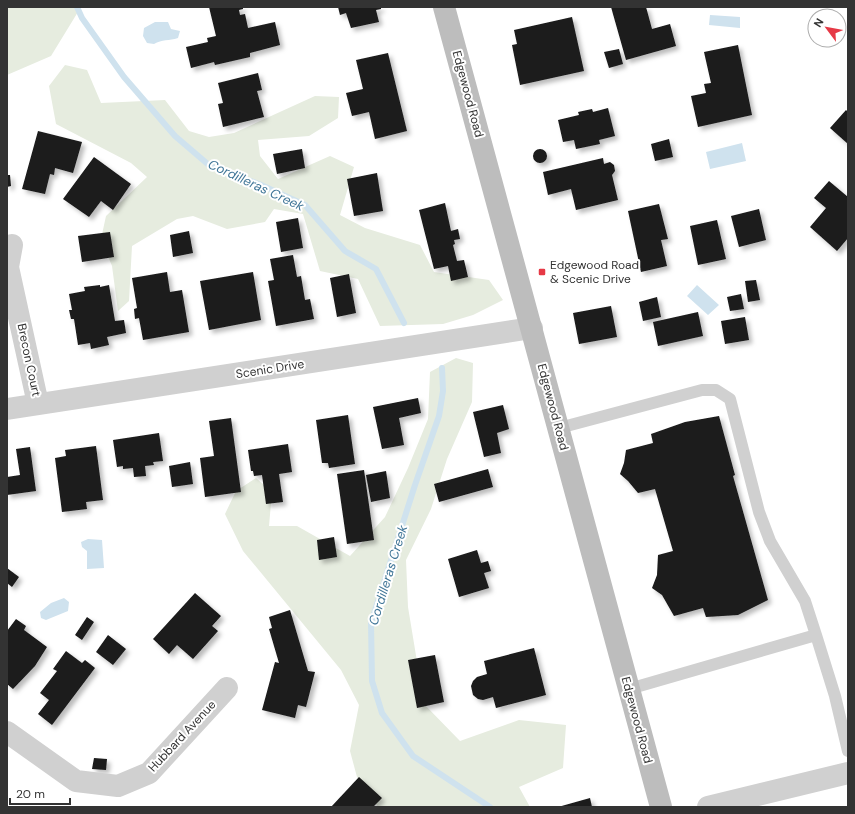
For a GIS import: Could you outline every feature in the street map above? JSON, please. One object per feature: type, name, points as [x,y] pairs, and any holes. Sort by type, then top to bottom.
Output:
[{"type":"main road","name":"Edgewood Road","points":[[444,7],[661,807]]},
{"type":"street","name":"Brecon Court","points":[[12,245],[8,267],[38,404]]},
{"type":"street","name":"Scenic Drive","points":[[7,409],[532,328]]},
{"type":"street","name":"Hubbard Avenue","points":[[7,732],[76,781],[118,786],[149,774],[227,688]]},
{"type":"street","points":[[708,807],[848,772]]},
{"type":"lane","points":[[559,428],[702,390],[716,390],[730,400],[759,512],[770,541],[805,601],[836,696],[848,751]]},
{"type":"lane","points":[[629,688],[816,635]]},
{"type":"shaded area","points":[[7,7],[81,7],[51,56],[7,75]]},
{"type":"shaded area","points":[[65,65],[87,70],[101,103],[165,100],[189,131],[209,137],[234,133],[315,96],[339,97],[338,118],[309,136],[258,140],[260,156],[278,179],[330,156],[354,167],[340,215],[365,228],[420,245],[434,272],[489,280],[503,300],[473,315],[443,324],[380,326],[358,279],[320,271],[303,214],[274,209],[265,222],[227,229],[193,216],[177,219],[132,246],[129,301],[118,311],[112,266],[101,239],[106,216],[147,177],[131,163],[56,124],[49,86]]},
{"type":"shaded area","points":[[456,358],[473,363],[472,402],[447,459],[431,509],[406,560],[408,607],[424,704],[460,741],[519,720],[566,725],[563,768],[519,787],[530,807],[378,807],[357,777],[350,751],[359,705],[341,670],[243,551],[225,514],[236,491],[256,478],[272,492],[269,526],[297,526],[350,556],[385,517],[408,468],[428,419],[430,372]]},
{"type":"water","points":[[710,15],[740,17],[740,28],[709,25]]},
{"type":"water","points":[[155,22],[168,22],[171,29],[180,31],[178,38],[160,41],[154,44],[147,43],[143,36],[144,28]]},
{"type":"water","points":[[742,143],[746,161],[710,169],[706,152]]},
{"type":"water","points":[[697,285],[719,305],[708,315],[687,296]]},
{"type":"water","points":[[88,539],[102,540],[104,568],[87,569],[87,551],[82,547],[81,542]]},
{"type":"water","points":[[64,598],[69,602],[68,611],[46,620],[41,618],[40,612],[51,603]]},
{"type":"building","points":[[209,7],[243,7],[243,9],[239,10],[240,15],[245,14],[248,28],[275,22],[280,45],[250,53],[250,57],[215,65],[214,62],[191,68],[186,47],[208,42],[207,38],[216,36]]},
{"type":"building","points":[[338,7],[381,7],[381,9],[376,10],[379,22],[351,28],[346,13],[340,15]]},
{"type":"building","points":[[611,7],[646,7],[652,29],[670,24],[676,46],[626,60]]},
{"type":"building","points":[[572,17],[584,71],[520,85],[512,45],[517,44],[514,30]]},
{"type":"building","points":[[738,45],[752,115],[698,127],[691,96],[706,93],[704,84],[711,83],[704,52]]},
{"type":"building","points":[[619,49],[623,64],[609,68],[604,52]]},
{"type":"building","points":[[388,53],[407,131],[375,139],[369,112],[352,116],[346,93],[363,89],[356,60]]},
{"type":"building","points":[[258,73],[262,90],[257,91],[264,117],[223,127],[218,104],[223,103],[218,83]]},
{"type":"building","points":[[608,108],[615,136],[599,140],[600,144],[576,149],[574,140],[563,142],[558,120],[579,115],[578,112],[592,109],[593,112]]},
{"type":"building","points":[[846,110],[848,112],[848,144],[830,128]]},
{"type":"building","points":[[38,131],[82,142],[73,173],[55,168],[54,175],[50,174],[45,194],[22,189]]},
{"type":"building","points":[[669,139],[673,157],[655,161],[651,144]]},
{"type":"building","points":[[302,149],[305,168],[277,174],[273,154]]},
{"type":"building","points":[[540,149],[545,151],[547,156],[545,161],[540,163],[535,161],[533,156],[535,151]]},
{"type":"building","points":[[94,157],[131,184],[113,210],[101,201],[89,217],[63,199]]},
{"type":"building","points":[[603,158],[604,164],[610,162],[614,165],[615,171],[612,175],[618,200],[576,210],[571,189],[548,195],[543,172]]},
{"type":"building","points":[[377,173],[383,211],[354,216],[347,179]]},
{"type":"building","points":[[7,175],[10,175],[11,186],[7,187]]},
{"type":"building","points":[[829,181],[848,197],[848,238],[837,251],[810,227],[826,208],[814,198]]},
{"type":"building","points":[[445,203],[451,231],[458,229],[460,239],[454,240],[455,244],[453,245],[457,261],[464,260],[468,277],[451,281],[448,266],[434,269],[419,210]]},
{"type":"building","points":[[659,204],[668,239],[661,240],[667,266],[641,272],[628,211]]},
{"type":"building","points":[[759,209],[766,240],[739,247],[731,216]]},
{"type":"building","points":[[298,218],[303,248],[281,252],[276,222]]},
{"type":"building","points":[[717,220],[726,259],[698,265],[690,226]]},
{"type":"building","points":[[189,231],[193,253],[173,257],[170,235]]},
{"type":"building","points":[[110,232],[114,257],[82,262],[78,236]]},
{"type":"building","points":[[293,255],[297,277],[301,276],[305,300],[310,299],[314,319],[276,326],[268,281],[274,280],[270,259]]},
{"type":"building","points":[[167,272],[170,292],[182,290],[189,332],[143,340],[139,318],[135,319],[134,309],[137,308],[132,278]]},
{"type":"building","points":[[253,272],[261,320],[209,330],[200,281]]},
{"type":"building","points":[[349,274],[356,313],[337,317],[330,278]]},
{"type":"building","points":[[756,280],[760,300],[748,302],[745,281]]},
{"type":"building","points":[[100,285],[100,287],[109,285],[115,321],[124,320],[126,333],[107,337],[109,345],[91,349],[90,343],[78,345],[74,319],[71,319],[69,310],[72,310],[69,294],[85,291],[84,287]]},
{"type":"building","points":[[741,294],[744,309],[730,311],[727,297]]},
{"type":"building","points":[[657,297],[661,317],[643,321],[639,302]]},
{"type":"building","points":[[611,306],[617,337],[579,344],[573,313]]},
{"type":"building","points":[[698,312],[703,336],[658,346],[653,322]]},
{"type":"building","points":[[745,317],[749,340],[725,344],[721,321]]},
{"type":"building","points":[[418,398],[421,413],[399,418],[404,445],[382,449],[373,407]]},
{"type":"building","points":[[503,405],[509,429],[497,433],[501,453],[484,457],[473,412]]},
{"type":"building","points":[[348,415],[355,464],[329,468],[328,463],[322,463],[316,420]]},
{"type":"building","points":[[719,416],[735,475],[733,476],[768,600],[738,615],[706,617],[703,608],[674,616],[662,595],[652,588],[657,575],[658,555],[673,551],[655,489],[638,493],[620,474],[624,463],[626,450],[653,443],[651,434],[685,422]]},
{"type":"building","points":[[231,418],[241,492],[205,497],[200,458],[214,456],[209,421]]},
{"type":"building","points":[[159,433],[163,461],[153,462],[154,465],[145,466],[146,476],[134,477],[133,468],[123,469],[123,466],[117,467],[113,440]]},
{"type":"building","points":[[288,444],[292,472],[279,474],[283,502],[266,504],[262,475],[254,476],[253,471],[251,471],[248,450]]},
{"type":"building","points":[[96,446],[103,500],[86,502],[87,509],[62,512],[55,458],[66,456],[65,450]]},
{"type":"building","points":[[30,447],[36,491],[7,495],[7,477],[20,475],[16,449]]},
{"type":"building","points":[[190,462],[193,484],[172,487],[169,466]]},
{"type":"building","points":[[488,469],[493,487],[439,502],[434,484]]},
{"type":"building","points":[[364,470],[374,540],[347,544],[337,474]]},
{"type":"building","points":[[386,471],[390,498],[371,502],[366,475]]},
{"type":"building","points":[[334,537],[337,557],[319,560],[317,540]]},
{"type":"building","points":[[477,550],[481,563],[488,561],[491,571],[484,573],[489,588],[459,597],[448,559]]},
{"type":"building","points":[[7,568],[19,577],[12,587],[7,583]]},
{"type":"building","points":[[195,593],[221,616],[212,626],[218,631],[193,659],[177,645],[169,654],[153,639]]},
{"type":"building","points":[[290,610],[308,671],[315,672],[306,707],[298,705],[295,718],[262,710],[275,662],[279,663],[269,629],[272,628],[269,617]]},
{"type":"building","points":[[87,617],[94,622],[82,640],[75,635]]},
{"type":"building","points":[[16,619],[26,626],[24,630],[47,647],[35,666],[13,689],[7,684],[7,631]]},
{"type":"building","points":[[108,635],[126,649],[113,665],[96,652]]},
{"type":"building","points":[[534,648],[546,695],[496,708],[493,697],[483,700],[478,699],[473,695],[471,686],[473,681],[477,677],[487,674],[484,661]]},
{"type":"building","points":[[66,651],[82,663],[85,660],[95,668],[52,725],[38,714],[49,700],[40,693],[57,671],[53,669]]},
{"type":"building","points":[[435,655],[444,702],[417,708],[408,660]]},
{"type":"building","points":[[94,758],[107,759],[106,770],[92,769]]},
{"type":"building","points":[[359,777],[382,798],[373,807],[331,807]]},
{"type":"building","points":[[590,798],[592,807],[558,807]]},
{"type":"waterway","name":"Cordilleras Creek","points":[[77,7],[82,18],[124,77],[175,136],[210,166],[259,184],[305,205],[345,251],[376,269],[404,323]]},
{"type":"waterway","name":"Cordilleras Creek","points":[[442,368],[443,391],[439,416],[415,485],[371,623],[372,681],[382,713],[413,756],[490,807]]},
{"type":"place","name":"Edgewood Road & Scenic Drive","points":[[542,272]]}]
